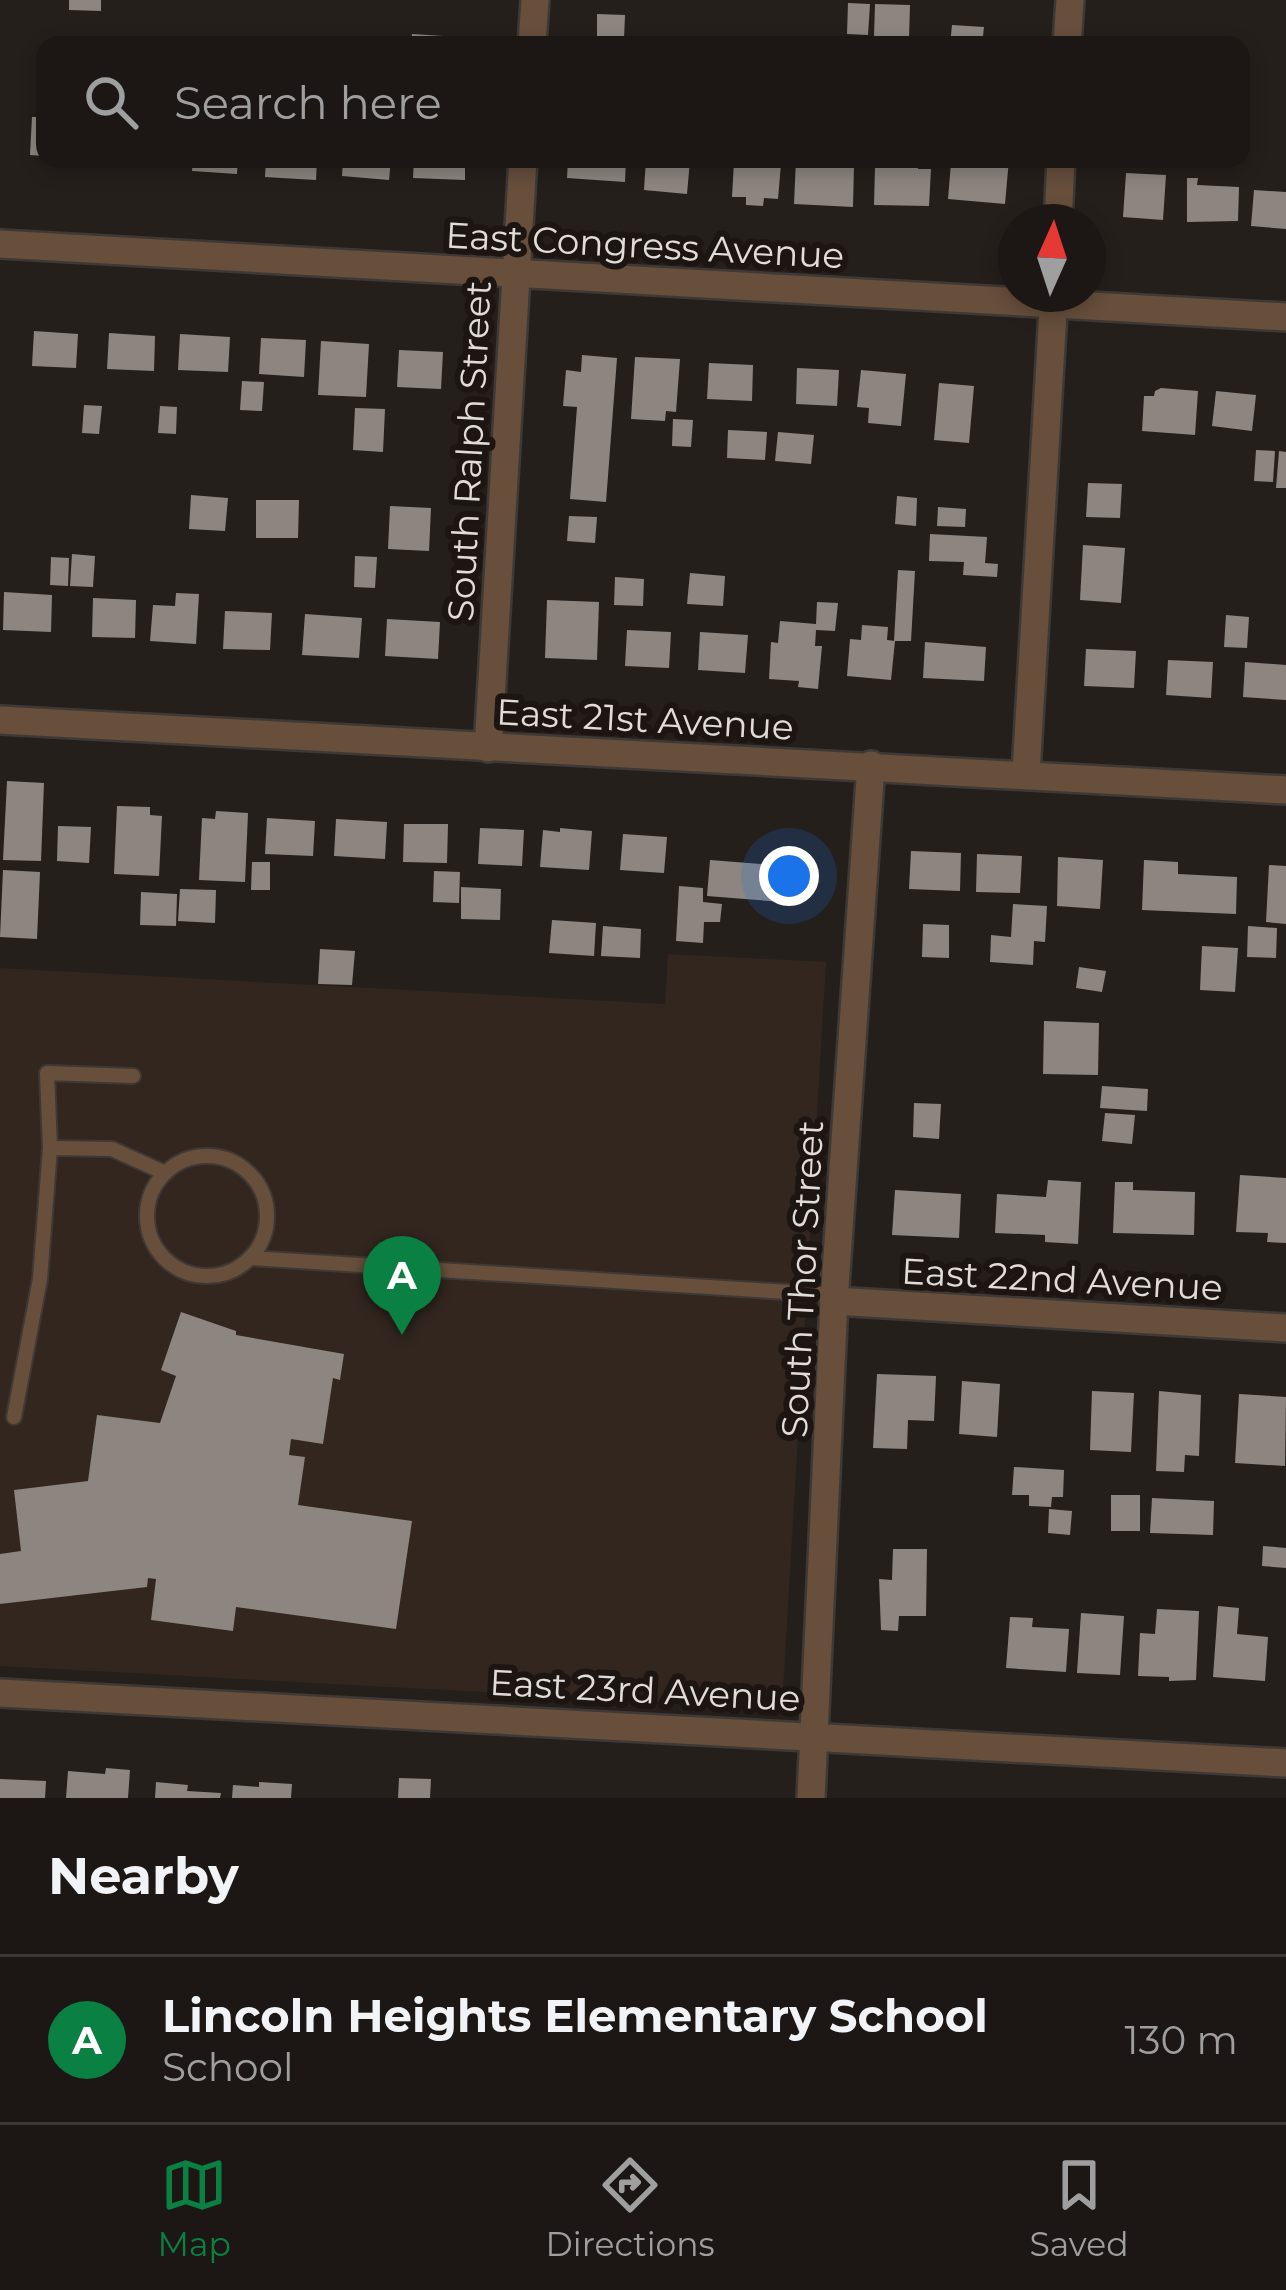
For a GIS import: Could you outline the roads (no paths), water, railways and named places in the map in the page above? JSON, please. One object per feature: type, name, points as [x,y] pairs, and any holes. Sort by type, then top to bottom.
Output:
[{"type":"street","points":[[533,36],[535,0]]},
{"type":"street","points":[[1068,36],[1070,0]]},
{"type":"street","name":"South Ralph Street","points":[[488,748],[523,168]]},
{"type":"street","points":[[1059,204],[1061,168]]},
{"type":"street","name":"East Congress Avenue","points":[[0,244],[998,297]]},
{"type":"street","name":"East Congress Avenue","points":[[1106,304],[1286,317]]},
{"type":"street","points":[[1026,773],[1053,312]]},
{"type":"street","name":"East 21st Avenue","points":[[0,720],[1286,790]]},
{"type":"street","name":"South Thor Street","points":[[811,1798],[835,1298],[871,765]]},
{"type":"street","name":"East 22nd Avenue","points":[[835,1298],[1286,1328]]},
{"type":"street","name":"East 23rd Avenue","points":[[0,1693],[1286,1762]]},
{"type":"lane","points":[[14,1417],[40,1279],[50,1148],[46,1073],[133,1076]]},
{"type":"lane","points":[[50,1148],[112,1149],[165,1173]]},
{"type":"lane","points":[[202,1156],[242,1166],[257,1181],[266,1200],[268,1221],[250,1258],[235,1269],[198,1275],[165,1258],[148,1225],[154,1188],[165,1173],[182,1161],[202,1156]]},
{"type":"lane","points":[[250,1258],[835,1298]]},
{"type":"place","name":"Lincoln Heights Elementary School","points":[[402,1335]]}]
